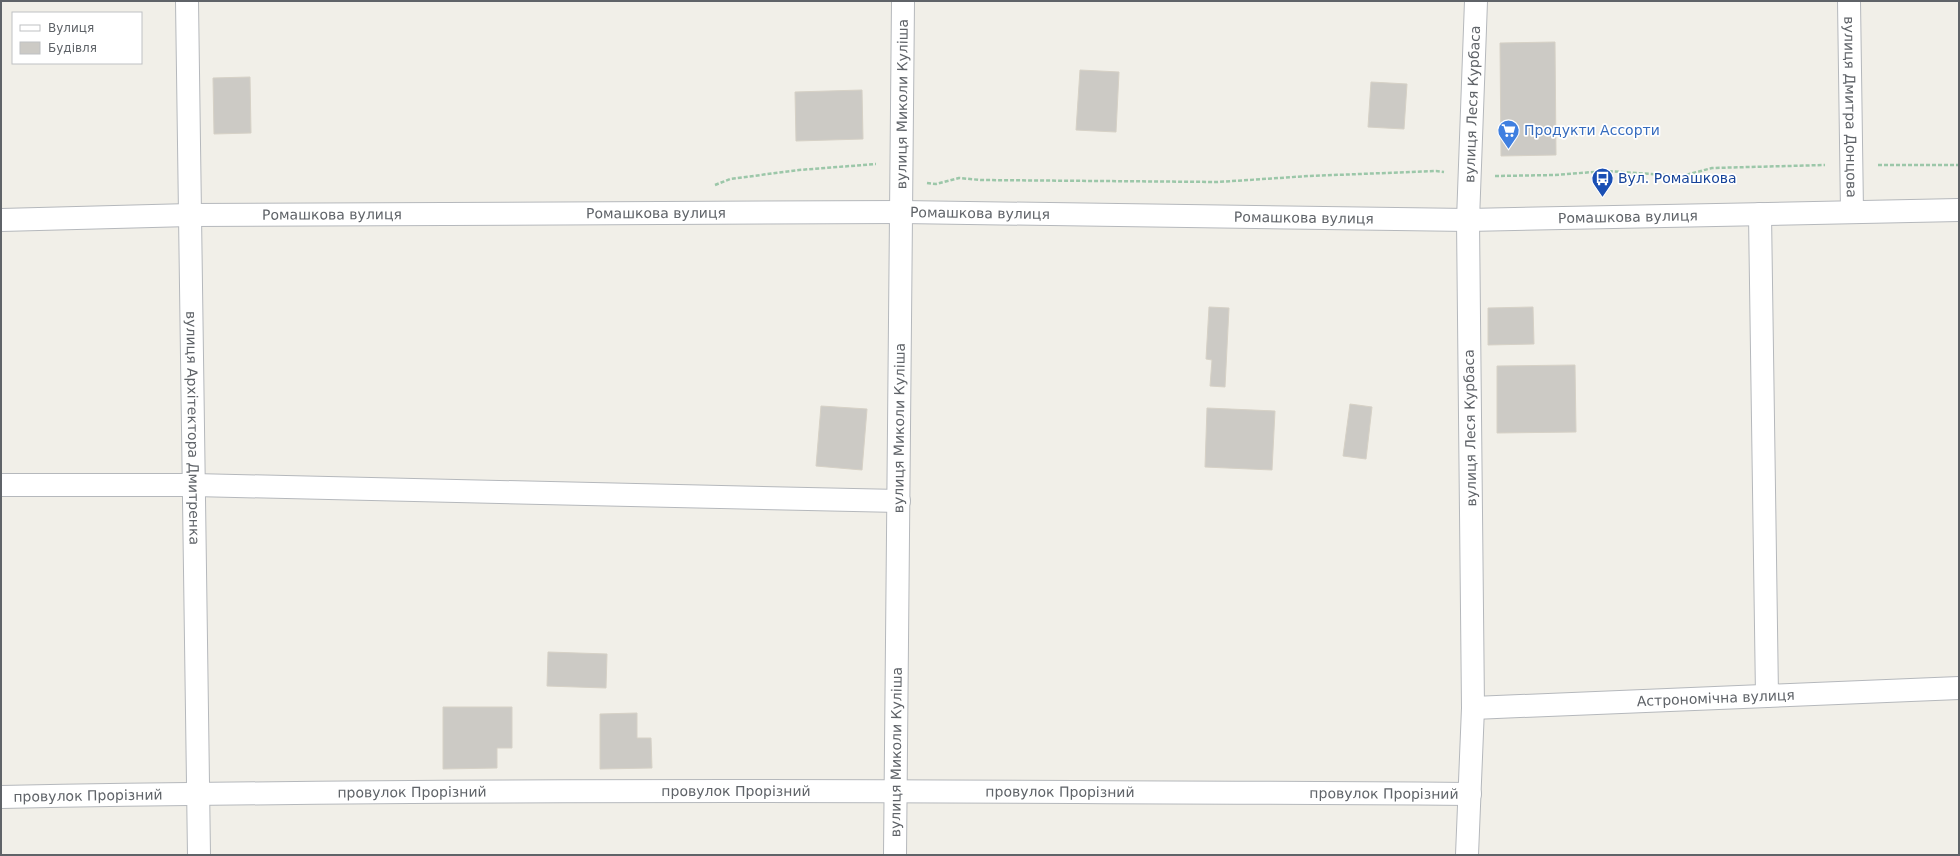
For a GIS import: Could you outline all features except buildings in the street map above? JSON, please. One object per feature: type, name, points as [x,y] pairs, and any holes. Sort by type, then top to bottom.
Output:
[{"type":"street","name":"вулиця Архітектора Дмитренка","points":[[186,1],[199,855]]},
{"type":"street","name":"вулиця Миколи Куліша","points":[[895,855],[903,1]]},
{"type":"street","name":"вулиця Леся Курбаса","points":[[1467,855],[1473,708],[1468,220],[1476,1]]},
{"type":"street","name":"вулиця Дмитра Донцова","points":[[1849,1],[1852,212]]},
{"type":"street","name":"Ромашкова вулиця","points":[[1,220],[190,215],[902,212],[1468,220],[1959,210]]},
{"type":"street","points":[[1760,214],[1767,696]]},
{"type":"street","points":[[1,486],[194,485],[899,501]]},
{"type":"street","name":"Астрономічна вулиця","points":[[1473,708],[1959,688]]},
{"type":"street","name":"провулок Прорізний","points":[[1,797],[198,793],[895,791],[1470,794]]},
{"type":"path","points":[[710,187],[730,179],[799,170],[876,164],[902,172],[920,182],[936,184],[959,178],[981,180],[1218,182],[1309,176],[1436,171],[1469,177],[1554,175],[1606,171],[1682,176],[1712,168],[1851,165],[1959,165]]},
{"type":"place","name":"Продукти Ассорти","points":[[1509,150]]},
{"type":"place","name":"Вул. Ромашкова","points":[[1603,198]]}]
